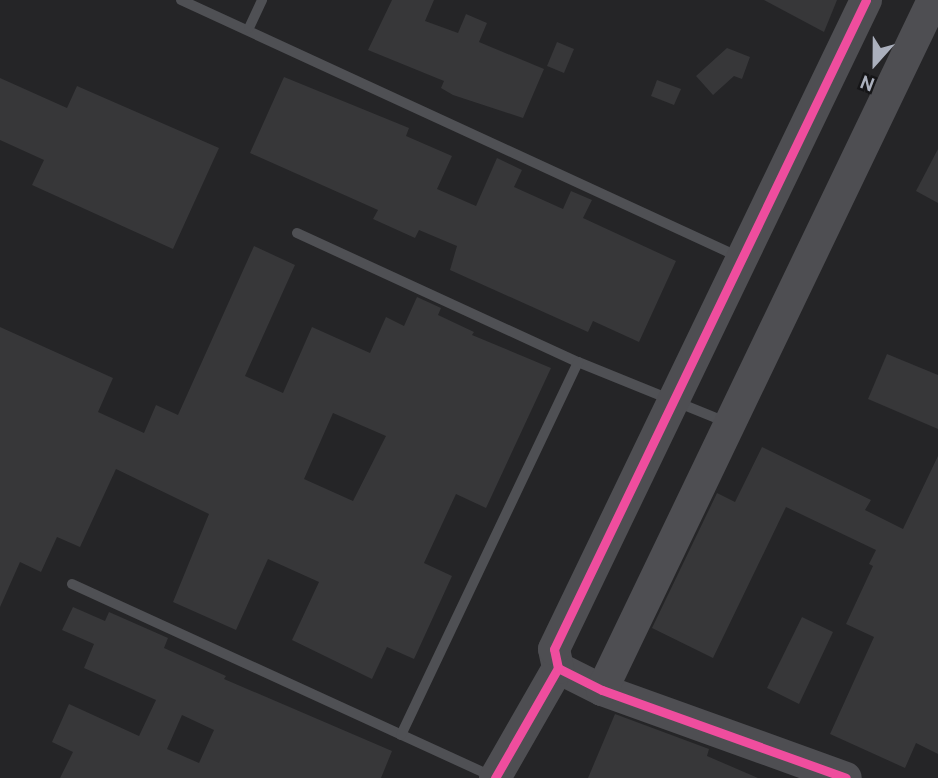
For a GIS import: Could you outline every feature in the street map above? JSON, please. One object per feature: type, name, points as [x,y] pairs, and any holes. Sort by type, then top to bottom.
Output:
[{"type":"street","points":[[495,778],[558,668],[554,649],[739,257],[866,0]]},
{"type":"street","points":[[602,690],[933,0]]},
{"type":"street","points":[[558,668],[602,690],[846,778]]},
{"type":"lane","points":[[181,0],[249,28],[739,257]]},
{"type":"lane","points":[[249,28],[262,0]]},
{"type":"lane","points":[[297,233],[578,362],[731,424]]},
{"type":"lane","points":[[401,735],[578,362]]},
{"type":"lane","points":[[72,584],[495,778]]},
{"type":"shaded area","points":[[0,0],[938,0],[938,778],[0,778]]},
{"type":"building","points":[[392,0],[434,0],[425,21],[458,33],[466,14],[487,23],[479,42],[544,69],[523,118],[453,95],[441,88],[444,81],[368,50]]},
{"type":"building","points":[[764,0],[837,0],[824,32]]},
{"type":"building","points":[[557,42],[574,49],[564,73],[547,66]]},
{"type":"building","points":[[727,48],[750,57],[742,79],[734,76],[713,95],[696,76]]},
{"type":"building","points":[[284,77],[409,128],[406,136],[452,156],[437,189],[476,206],[497,158],[522,170],[514,187],[563,209],[571,191],[592,200],[583,218],[676,261],[639,342],[593,321],[588,332],[450,270],[457,246],[419,230],[415,238],[373,219],[378,210],[250,153]]},
{"type":"building","points":[[0,78],[67,108],[77,86],[219,148],[173,249],[32,185],[44,160],[0,140]]},
{"type":"building","points":[[657,80],[681,89],[674,105],[651,96]]},
{"type":"building","points":[[938,149],[938,203],[916,191]]},
{"type":"building","points":[[254,246],[295,265],[245,376],[283,393],[312,327],[370,353],[386,317],[404,326],[417,297],[441,308],[438,315],[474,332],[472,335],[551,368],[486,508],[456,494],[424,563],[452,576],[414,659],[387,647],[372,679],[292,640],[319,582],[268,559],[236,630],[173,602],[209,514],[116,469],[80,547],[57,537],[41,572],[20,562],[0,607],[0,327],[113,378],[98,412],[144,433],[156,405],[178,415]],"holes":[[[333,413],[386,436],[353,501],[304,479]]]},
{"type":"building","points":[[887,354],[938,375],[938,429],[868,399]]},
{"type":"building","points":[[762,447],[871,500],[865,510],[903,529],[938,456],[938,754],[916,743],[905,768],[830,734],[874,637],[846,624],[873,566],[869,564],[876,550],[786,507],[713,658],[652,628],[717,493],[735,502]]},
{"type":"building","points":[[73,607],[105,621],[109,612],[168,638],[164,648],[226,676],[224,679],[392,751],[381,778],[60,778],[73,752],[52,742],[69,704],[139,736],[156,700],[84,668],[94,644],[62,630]],"holes":[[[182,715],[214,730],[199,763],[167,749]]]},
{"type":"building","points":[[802,617],[833,632],[799,704],[767,688]]},
{"type":"building","points":[[615,714],[709,749],[707,756],[758,778],[588,778]]},
{"type":"cycle path","points":[[495,778],[558,668],[554,649],[866,0]]},
{"type":"cycle path","points":[[558,668],[602,690],[846,778]]}]
